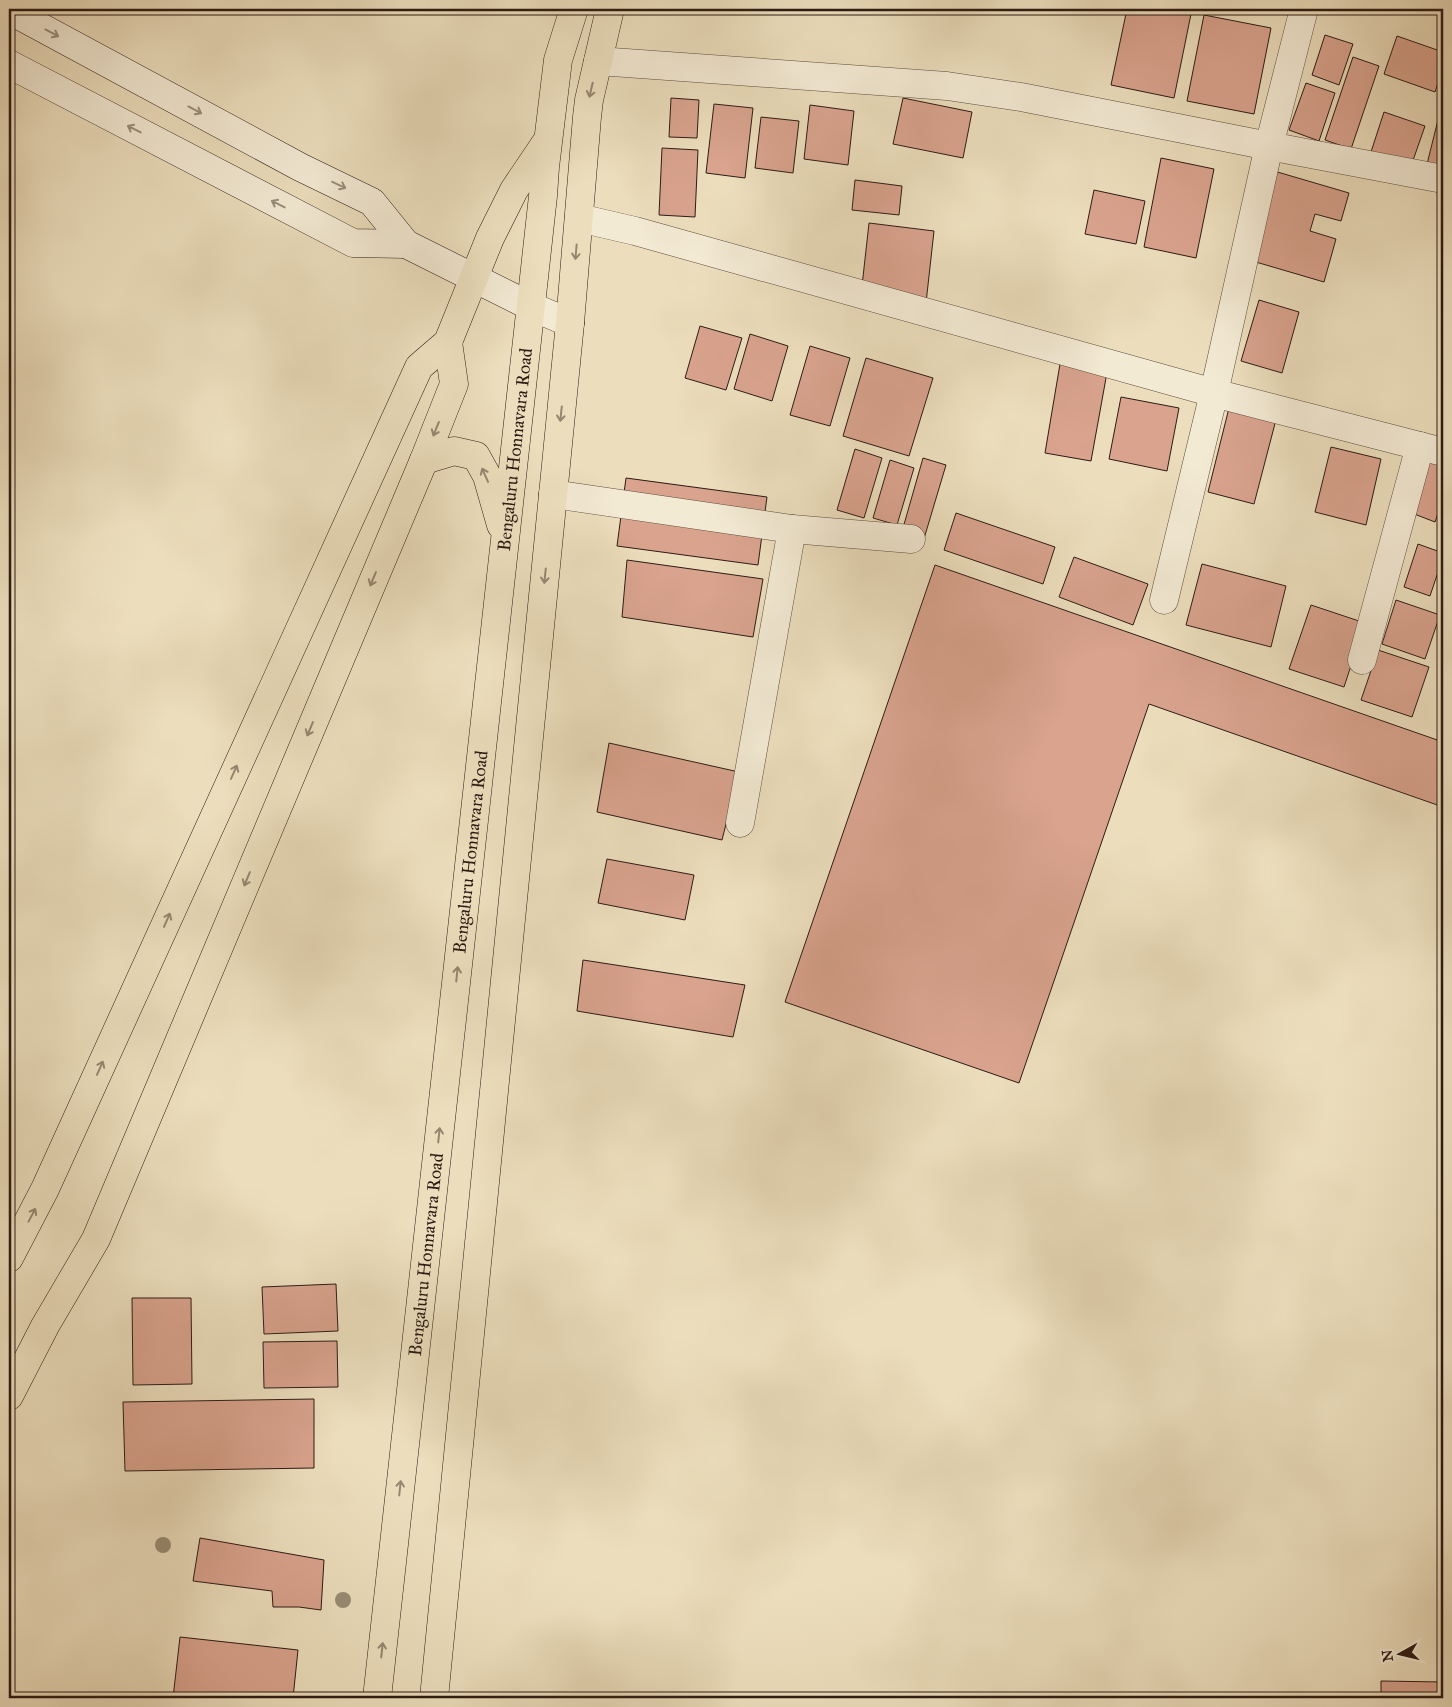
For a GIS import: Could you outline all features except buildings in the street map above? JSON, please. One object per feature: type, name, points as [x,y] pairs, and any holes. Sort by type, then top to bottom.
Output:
[{"type":"main road","name":"Bengaluru Honnavara Road","points":[[377,1698],[548,141],[558,60],[574,9]]},
{"type":"main road","points":[[434,1698],[570,323],[587,117],[589,100],[610,9]]},
{"type":"main road","points":[[9,1258],[45,1189],[420,367],[448,342],[490,238],[514,190],[548,141],[587,117]]},
{"type":"main road","points":[[9,1396],[45,1326],[96,1239],[424,460],[454,384],[448,342]]},
{"type":"main road","points":[[424,460],[454,451],[476,456],[487,476],[505,539]]},
{"type":"street","points":[[1164,600],[1214,393],[1269,146],[1304,9]]},
{"type":"street","points":[[9,10],[300,166],[372,202],[406,244],[473,279],[570,323]]},
{"type":"street","points":[[598,61],[947,86],[1021,97],[1443,179]]},
{"type":"street","points":[[9,64],[352,242],[406,244]]},
{"type":"street","points":[[579,218],[635,231],[1214,393],[1432,449],[1362,660]]},
{"type":"street","points":[[553,494],[792,529],[911,539]]},
{"type":"street","points":[[740,823],[792,529]]}]
